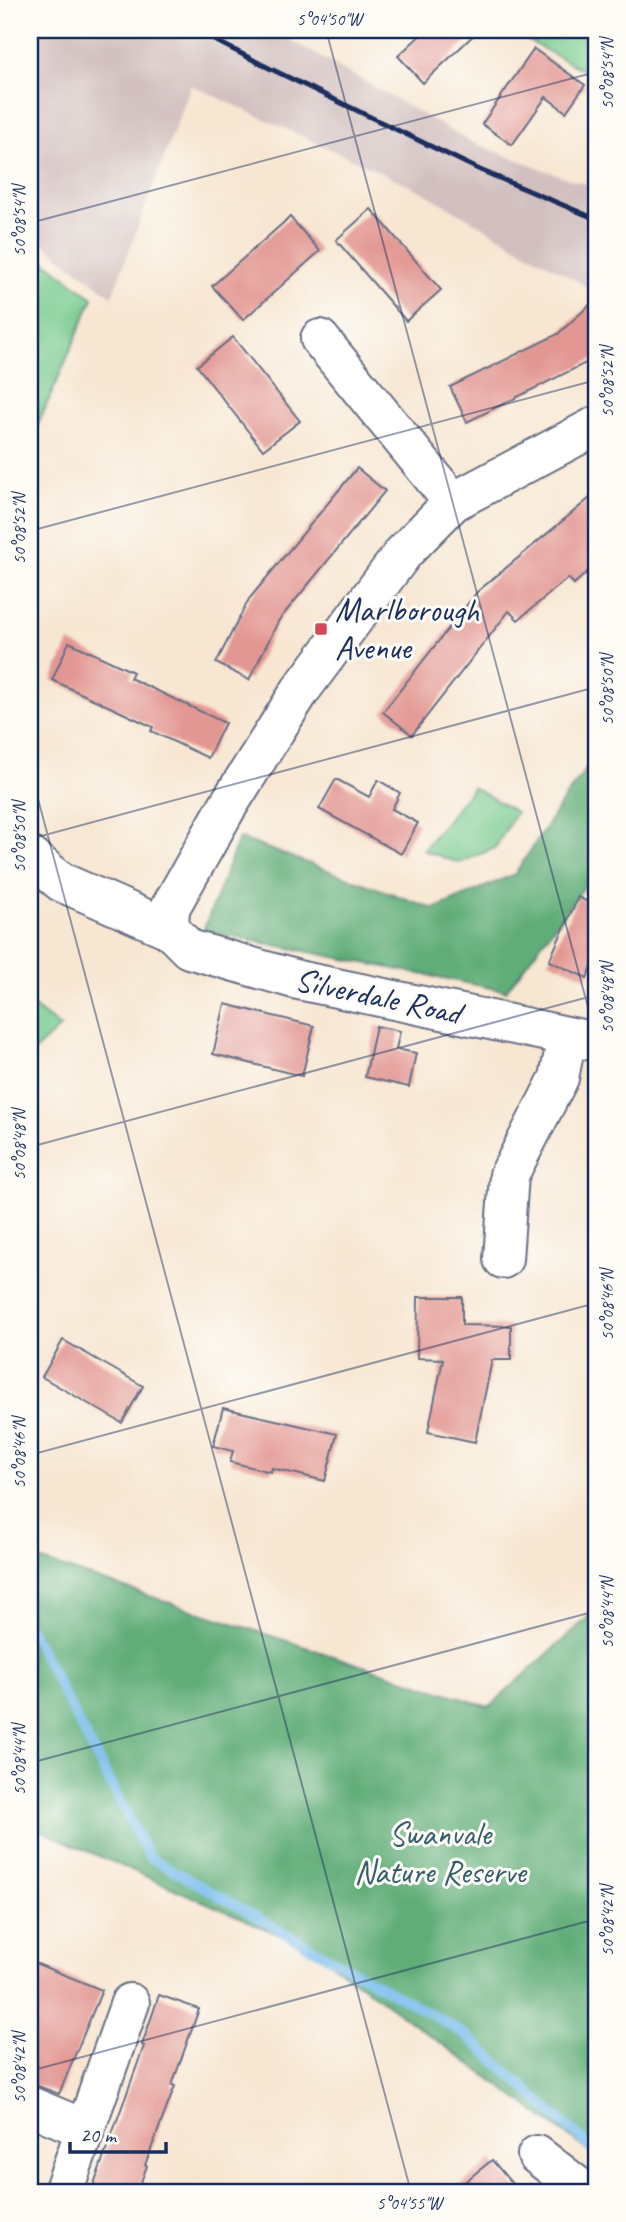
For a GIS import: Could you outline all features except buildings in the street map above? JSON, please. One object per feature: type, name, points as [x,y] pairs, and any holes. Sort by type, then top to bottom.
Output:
[{"type":"street","points":[[320,339],[453,502]]},
{"type":"street","points":[[169,929],[170,908],[227,807],[300,691],[404,552],[453,502],[596,426]]},
{"type":"street","name":"Silverdale Road","points":[[30,856],[61,882],[169,929],[188,949],[298,980],[582,1040]]},
{"type":"street","points":[[503,1259],[509,1175],[559,1078],[582,1040]]},
{"type":"street","points":[[63,2192],[130,2003]]},
{"type":"street","points":[[30,2106],[85,2129]]},
{"type":"street","points":[[537,2155],[585,2192]]},
{"type":"shaded area","points":[[30,30],[273,30],[471,142],[596,187],[596,292],[421,191],[191,85],[112,296],[30,234]]},
{"type":"green space","points":[[513,30],[596,30],[596,77],[523,38]]},
{"type":"green space","points":[[30,250],[93,298],[30,443]]},
{"type":"green space","points":[[596,756],[596,871],[506,991],[203,931],[239,838],[434,909],[515,874]]},
{"type":"green space","points":[[473,787],[516,812],[495,848],[459,863],[423,850]]},
{"type":"green space","points":[[30,1004],[60,1027],[30,1055]]},
{"type":"green space","name":"Swanvale Nature Reserve","points":[[30,1557],[489,1707],[596,1610],[596,2156],[310,1948],[30,1826]]},
{"type":"waterway","points":[[30,1630],[149,1857],[467,2036],[587,2144],[596,2149]]},
{"type":"railway","points":[[195,30],[480,170],[596,219]]},
{"type":"place","name":"Marlborough Avenue","points":[[321,629]]}]
